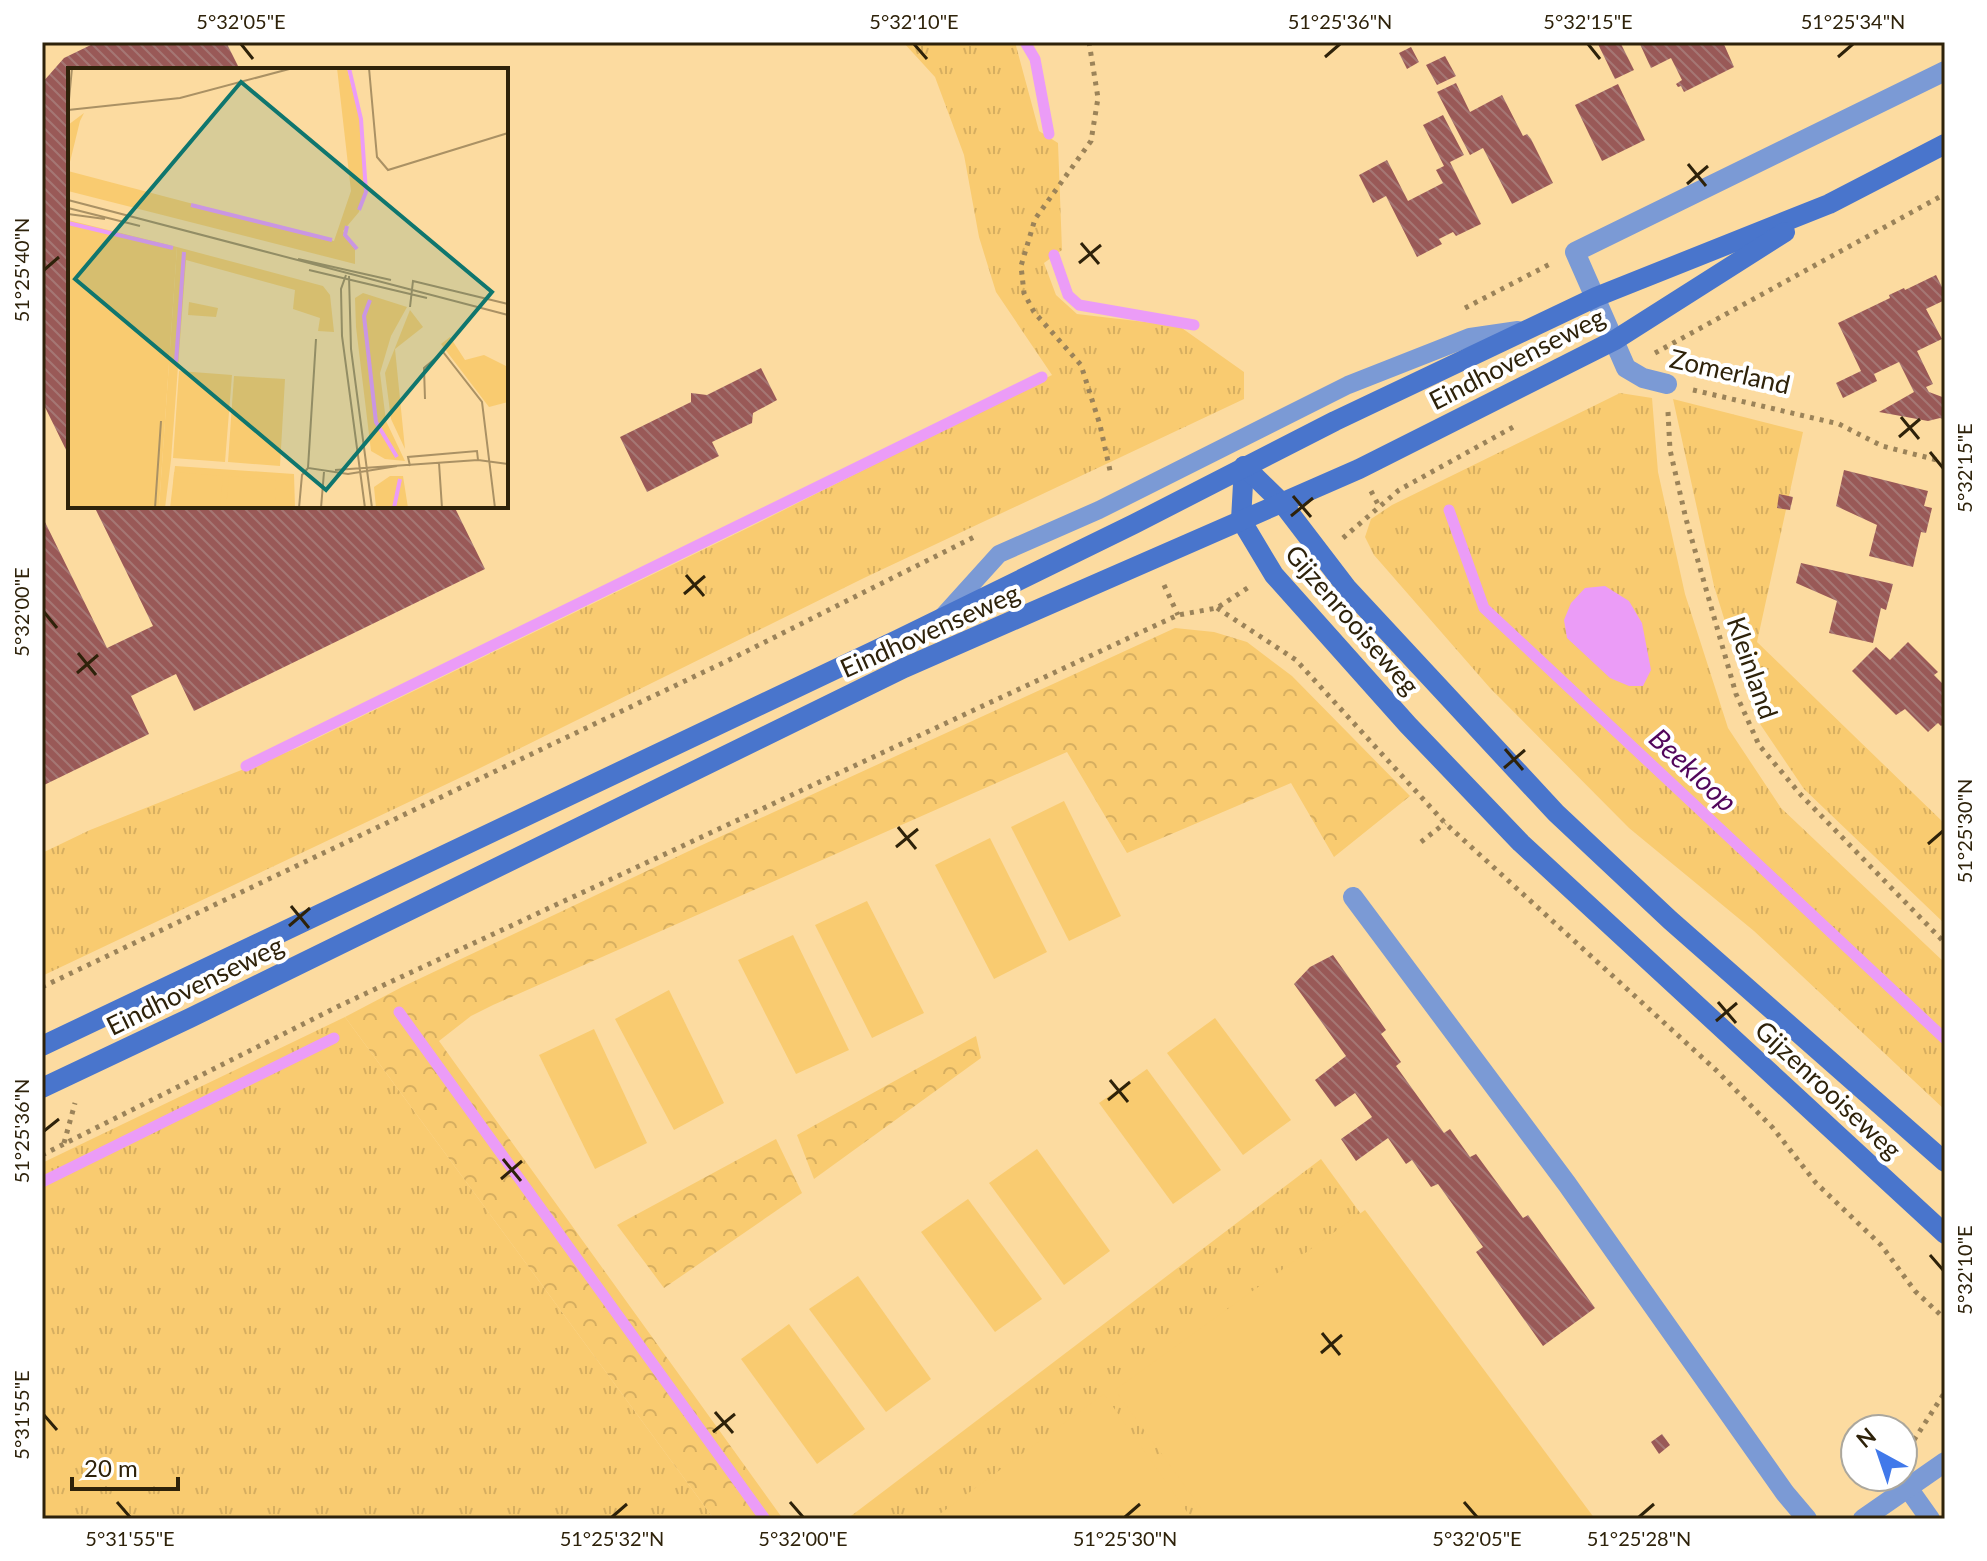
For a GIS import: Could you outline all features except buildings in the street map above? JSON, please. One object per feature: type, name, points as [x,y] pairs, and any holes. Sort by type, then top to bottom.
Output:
[{"type":"main road","name":"Eindhovenseweg","points":[[42,1088],[904,668],[1359,469],[1615,340],[1829,204],[1945,144]]},
{"type":"main road","name":"Eindhovenseweg","points":[[42,1046],[941,618],[1134,524],[1244,466],[1596,297],[1829,204]]},
{"type":"main road","name":"Gijzenrooiseweg","points":[[1244,466],[1282,503],[1347,588],[1556,813],[1670,920],[1945,1162]]},
{"type":"main road","points":[[1241,520],[1244,466]]},
{"type":"main road","name":"Gijzenrooiseweg","points":[[1241,520],[1274,575],[1462,783],[1521,843],[1945,1234]]},
{"type":"street","points":[[1626,368],[1575,252],[1945,71]]},
{"type":"street","name":"Zomerland","points":[[1626,368],[1643,378],[1667,384]]},
{"type":"street","points":[[1353,897],[1567,1184],[1785,1493],[1807,1519]]},
{"type":"street","points":[[1919,1475],[1945,1444]]},
{"type":"street","points":[[1919,1480],[1945,1462]]},
{"type":"street","points":[[1863,1519],[1901,1493]]},
{"type":"street","points":[[1912,1493],[1930,1519]]},
{"type":"lane","name":"Eindhovenseweg","points":[[941,618],[999,554],[1099,510],[1348,385],[1470,337],[1533,328]]},
{"type":"path","points":[[1089,42],[1098,98],[1091,141],[1035,219],[1021,266],[1024,293],[1034,312],[1081,365],[1100,425],[1110,472],[1097,479]]},
{"type":"path","points":[[1626,368],[1945,194]]},
{"type":"path","name":"Zomerland","points":[[1667,384],[1839,424],[1882,446],[1945,462]]},
{"type":"path","name":"Kleinland","points":[[1667,384],[1670,450],[1686,519],[1736,694],[1759,745],[1801,795],[1945,943]]},
{"type":"path","points":[[1380,508],[1399,490],[1528,418]]},
{"type":"path","points":[[42,987],[729,660],[979,534]]},
{"type":"path","points":[[42,1155],[341,1005],[1178,615],[1217,608],[1296,660],[1445,823],[1717,1071],[1773,1128],[1816,1183],[1881,1245],[1915,1291],[1945,1319]]},
{"type":"path","points":[[1421,842],[1445,823]]},
{"type":"path","points":[[1919,1432],[1945,1392]]},
{"type":"green space","points":[[903,42],[1015,42],[1039,131],[1058,143],[1062,250],[1044,263],[1056,295],[1077,314],[1179,326],[1244,372],[1244,399],[864,578],[470,773],[42,976],[42,853],[90,830],[297,748],[758,523],[1052,375],[996,292],[979,237],[964,155],[935,77]]},
{"type":"green space","points":[[1620,393],[1652,398],[1658,472],[1685,594],[1728,728],[1781,808],[1945,963],[1945,1110],[1754,931],[1629,828],[1490,688],[1374,555],[1365,537],[1371,519],[1392,505]]},
{"type":"green space","points":[[1673,399],[1803,432],[1757,642],[1945,824],[1945,924],[1804,789],[1754,715],[1714,586]]},
{"type":"green space","points":[[1175,628],[1214,632],[1247,642],[1292,676],[1410,796],[1334,857],[1291,783],[1127,853],[1067,752],[493,1005],[471,1016],[439,1041],[783,1519],[714,1519],[345,1017],[689,851]]},
{"type":"green space","points":[[1064,801],[1121,916],[1069,941],[1011,827]]},
{"type":"green space","points":[[990,838],[1047,952],[994,979],[935,865]]},
{"type":"green space","points":[[867,901],[924,1013],[872,1038],[815,925]]},
{"type":"green space","points":[[793,935],[849,1050],[796,1074],[738,960]]},
{"type":"green space","points":[[669,990],[724,1103],[674,1130],[615,1019]]},
{"type":"green space","points":[[345,1017],[714,1519],[42,1519],[42,1163]]},
{"type":"green space","points":[[1215,1018],[1291,1120],[1243,1155],[1167,1053]]},
{"type":"green space","points":[[594,1029],[647,1143],[595,1169],[539,1055]]},
{"type":"green space","points":[[976,1036],[981,1058],[814,1179],[797,1135]]},
{"type":"green space","points":[[1147,1069],[1221,1170],[1173,1204],[1099,1103]]},
{"type":"green space","points":[[776,1139],[802,1193],[664,1288],[617,1225]]},
{"type":"green space","points":[[1037,1149],[1110,1251],[1064,1285],[989,1183]]},
{"type":"green space","points":[[1321,1159],[1582,1519],[847,1519]]},
{"type":"green space","points":[[968,1199],[1042,1299],[995,1332],[921,1232]]},
{"type":"green space","points":[[1365,1210],[1595,1519],[1209,1519],[1115,1390]]},
{"type":"green space","points":[[858,1276],[931,1379],[886,1412],[809,1309]]},
{"type":"green space","points":[[789,1324],[865,1429],[817,1464],[741,1359]]},
{"type":"green space","points":[[1104,1394],[1192,1519],[933,1519]]},
{"type":"shaded area","points":[[1605,586],[1629,601],[1642,623],[1651,670],[1643,686],[1629,686],[1610,678],[1567,638],[1564,620],[1571,603],[1585,588]]},
{"type":"waterway","name":"Beekloop","points":[[1025,42],[1035,59],[1049,134]]},
{"type":"waterway","name":"Beekloop","points":[[1054,255],[1068,295],[1079,305],[1194,325]]},
{"type":"waterway","points":[[246,766],[1042,377]]},
{"type":"waterway","name":"Beekloop","points":[[1449,510],[1484,608],[1945,1039]]},
{"type":"waterway","points":[[399,1012],[765,1519]]},
{"type":"waterway","points":[[42,1182],[334,1038]]}]
